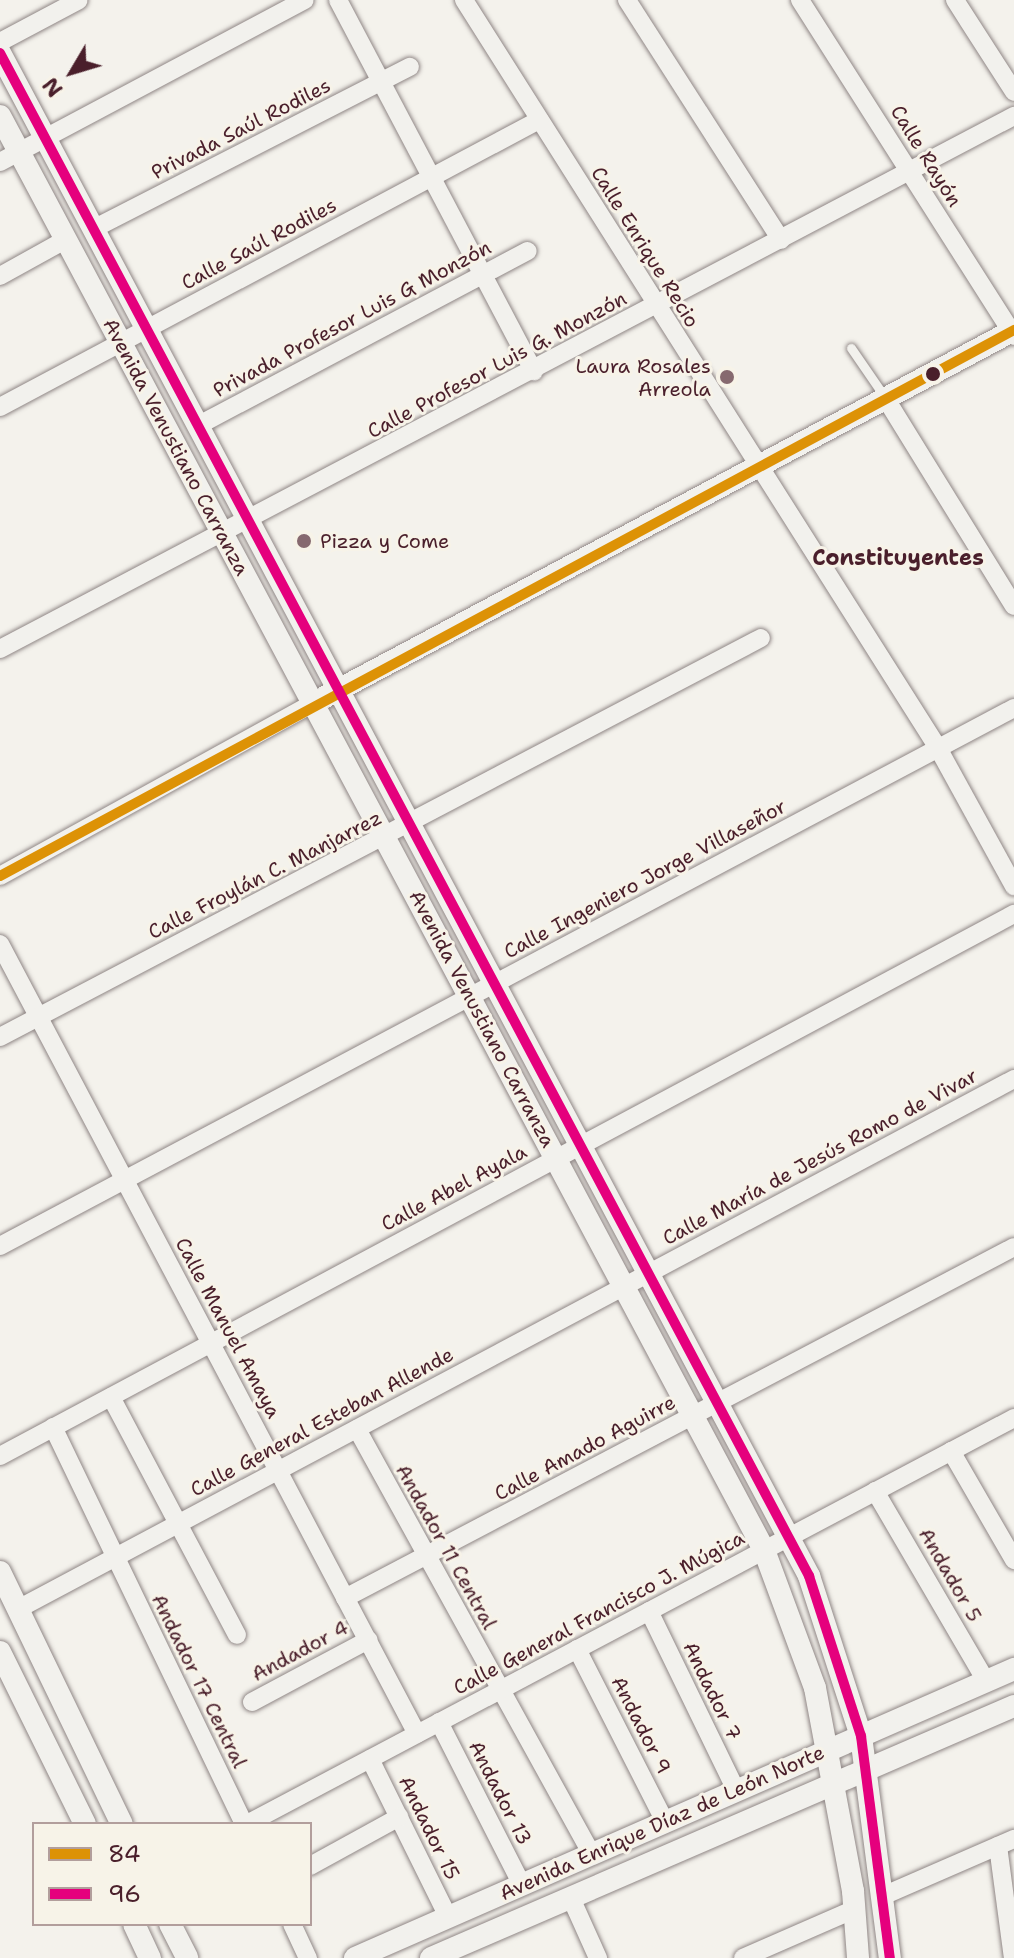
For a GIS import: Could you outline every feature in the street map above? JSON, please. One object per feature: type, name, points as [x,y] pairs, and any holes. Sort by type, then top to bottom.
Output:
[{"type":"street","points":[[0,42],[79,0]]},
{"type":"street","points":[[9,157],[305,0]]},
{"type":"street","points":[[338,0],[534,371]]},
{"type":"street","name":"Calle Enrique Recio","points":[[464,0],[938,748],[1014,886]]},
{"type":"street","points":[[627,0],[781,240]]},
{"type":"street","name":"Calle Rayón","points":[[800,0],[1013,333]]},
{"type":"street","points":[[955,0],[1014,92]]},
{"type":"street","name":"Avenida Venustiano Carranza","points":[[0,53],[646,1275],[788,1537],[824,1612],[868,1769],[890,1958]]},
{"type":"street","name":"Privada Saúl Rodiles","points":[[93,229],[410,67]]},
{"type":"street","name":"Avenida Venustiano Carranza","points":[[0,116],[9,157],[65,240],[764,1550],[802,1640],[828,1750],[855,1909],[858,1958]]},
{"type":"street","name":"Calle Profesor Luis G. Monzón","points":[[1,648],[249,523],[1014,116]]},
{"type":"street","name":"Calle Saúl Rodiles","points":[[0,407],[539,120]]},
{"type":"street","points":[[0,276],[65,240]]},
{"type":"street","name":"Privada Profesor Luis G Monzón","points":[[197,426],[527,251]]},
{"type":"street","points":[[0,876],[337,690],[1013,333]]},
{"type":"street","points":[[886,399],[1014,606]]},
{"type":"street","name":"Calle Froylán C. Manjarrez","points":[[0,1037],[385,838],[761,638]]},
{"type":"street","name":"Calle Ingeniero Jorge Villaseñor","points":[[0,1246],[1014,708]]},
{"type":"street","name":"Calle Abel Ayala","points":[[0,1456],[1014,914]]},
{"type":"street","name":"Calle Manuel Amaya","points":[[0,944],[417,1734]]},
{"type":"street","name":"Calle María de Jesús Romo de Vivar","points":[[646,1275],[1014,1079]]},
{"type":"street","name":"Calle Amado Aguirre","points":[[345,1598],[1014,1247]]},
{"type":"street","name":"Calle General Esteban Allende","points":[[18,1609],[646,1275]]},
{"type":"street","points":[[111,1397],[237,1635]]},
{"type":"street","name":"Calle General Francisco J. Múgica","points":[[250,1822],[1014,1418]]},
{"type":"street","name":"Andador 17 Central","points":[[53,1427],[245,1822]]},
{"type":"street","name":"Andador 11 Central","points":[[357,1429],[424,1557],[503,1688],[592,1854]]},
{"type":"street","points":[[951,1451],[1014,1560]]},
{"type":"street","name":"Andador 5","points":[[875,1491],[986,1681]]},
{"type":"street","points":[[0,1572],[121,1822]]},
{"type":"street","name":"Andador 7","points":[[649,1611],[736,1790]]},
{"type":"street","name":"Andador 4","points":[[252,1702],[368,1640]]},
{"type":"street","name":"Andador 9","points":[[577,1649],[665,1822]]},
{"type":"street","points":[[0,1652],[84,1822]]},
{"type":"street","name":"Avenida Enrique Díaz de León Norte","points":[[355,1958],[1014,1669]]},
{"type":"street","name":"Avenida Enrique Díaz de León Norte","points":[[431,1958],[1014,1706]]},
{"type":"street","name":"Andador 13","points":[[439,1722],[522,1885]]},
{"type":"street","name":"Andador 15","points":[[370,1759],[448,1917]]},
{"type":"street","points":[[312,1865],[399,1817]]},
{"type":"street","points":[[885,1895],[1006,1843],[1013,1958]]},
{"type":"street","points":[[571,1898],[598,1958]]},
{"type":"street","points":[[743,1958],[855,1909]]},
{"type":"street","points":[[135,1926],[150,1958]]},
{"type":"street","points":[[171,1926],[187,1958]]},
{"type":"street","points":[[293,1926],[308,1958]]},
{"type":"lane","points":[[851,348],[886,399]]},
{"type":"transit line","name":"96","points":[[0,53],[809,1576],[861,1736],[890,1958]]},
{"type":"transit line","name":"84","points":[[0,876],[1014,330]]},
{"type":"place","name":"Laura Rosales Arreola","points":[[727,377]]},
{"type":"place","name":"Pizza y Come","points":[[304,541]]},
{"type":"district","name":"Constituyentes","points":[[898,558]]}]
